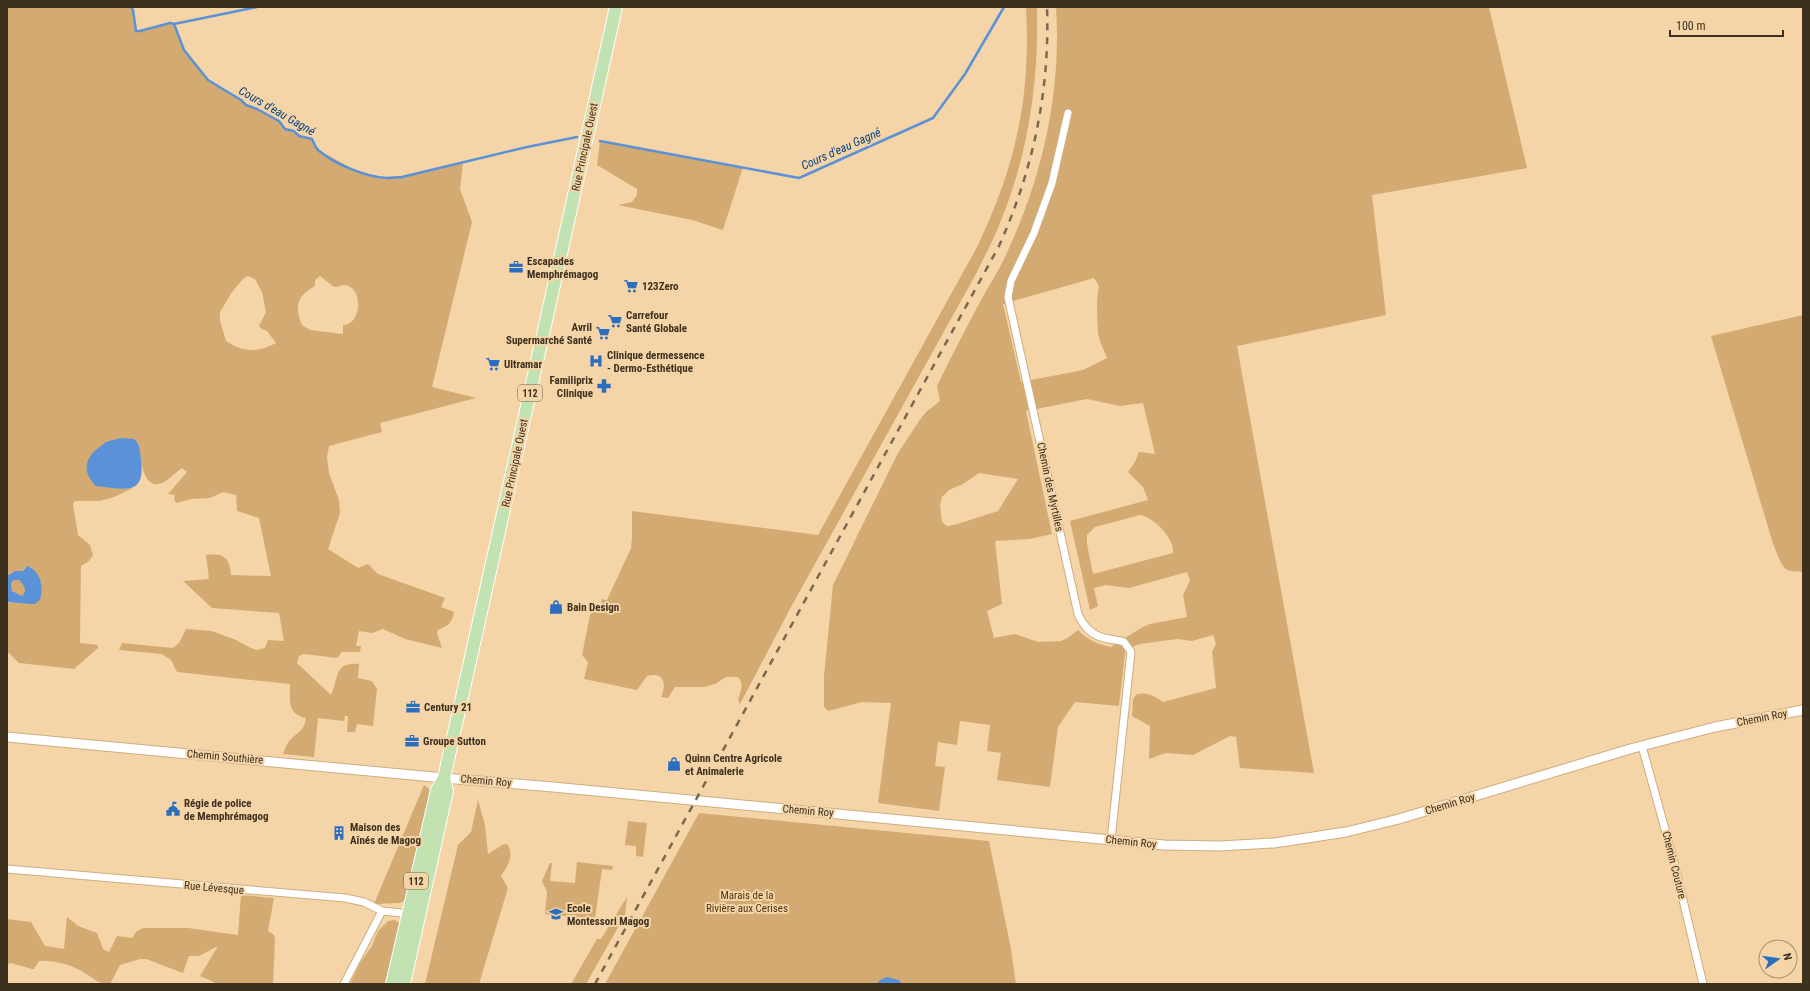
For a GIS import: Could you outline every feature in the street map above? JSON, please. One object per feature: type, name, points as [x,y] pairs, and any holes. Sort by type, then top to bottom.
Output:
[{"type":"main road","name":"Rue Principale Ouest","points":[[392,984],[414,914],[447,791],[444,778],[616,7]]},
{"type":"main road","name":"Rue Principale Ouest","points":[[404,984],[414,914]]},
{"type":"street","name":"Chemin des Myrtilles","points":[[1068,113],[1052,183],[1034,233],[1011,281],[1008,297],[1078,614],[1083,625],[1091,633],[1102,638],[1124,642],[1130,652],[1111,840]]},
{"type":"street","name":"Chemin Roy","points":[[444,778],[1164,845],[1220,846],[1274,843],[1320,837],[1399,819],[1642,746],[1728,725],[1803,710]]},
{"type":"street","name":"Chemin Southière","points":[[7,737],[444,778]]},
{"type":"street","name":"Chemin Couture","points":[[1642,746],[1673,858],[1703,984]]},
{"type":"street","name":"Rue Lévesque","points":[[7,868],[352,899],[364,902],[382,911],[414,914]]},
{"type":"street","points":[[344,984],[382,911]]},
{"type":"green space","points":[[7,7],[131,7],[133,10],[136,31],[170,23],[174,24],[184,50],[208,80],[241,100],[246,105],[279,121],[285,129],[294,131],[299,136],[312,139],[317,149],[358,172],[369,176],[387,178],[402,177],[463,162],[460,189],[472,222],[432,387],[476,398],[380,423],[382,432],[329,446],[327,457],[329,473],[339,500],[340,513],[328,549],[358,568],[368,564],[378,574],[445,598],[441,607],[454,612],[449,624],[438,630],[437,633],[442,648],[405,639],[383,629],[372,633],[359,631],[356,646],[361,646],[360,652],[342,652],[337,658],[304,654],[299,656],[297,663],[331,695],[341,668],[345,665],[359,664],[358,678],[372,681],[377,689],[373,726],[357,724],[355,732],[347,732],[348,716],[345,716],[344,721],[318,718],[314,757],[283,754],[286,746],[294,736],[301,731],[306,718],[295,713],[291,706],[290,684],[177,672],[171,660],[162,654],[119,650],[122,643],[173,648],[179,643],[186,629],[212,631],[257,650],[265,648],[268,640],[284,641],[279,613],[212,608],[183,581],[209,579],[206,555],[217,555],[227,560],[231,575],[271,576],[259,518],[237,511],[236,495],[223,492],[210,498],[191,499],[177,503],[174,500],[175,495],[168,494],[187,472],[182,468],[162,483],[155,484],[150,482],[146,478],[144,472],[139,446],[123,489],[133,488],[114,497],[100,501],[75,501],[73,504],[78,535],[90,545],[93,555],[89,561],[81,566],[80,643],[98,645],[98,648],[74,669],[19,663],[9,653],[7,653],[7,602],[11,603],[41,595],[41,587],[36,574],[30,567],[25,567],[23,571],[15,571],[7,576]],"holes":[[[248,276],[255,279],[262,292],[266,312],[259,326],[267,331],[276,343],[257,350],[238,347],[226,341],[220,321],[220,312],[232,292],[243,279]],[[320,276],[334,287],[344,285],[350,287],[355,292],[358,305],[357,313],[354,319],[343,325],[343,334],[310,330],[302,325],[298,312],[299,302],[304,294],[315,286],[315,280]]]},
{"type":"green space","points":[[1026,7],[1037,7],[1036,64],[1030,119],[1017,174],[998,228],[977,272],[790,609],[740,704],[738,700],[742,685],[738,677],[726,677],[715,684],[704,687],[675,687],[668,698],[661,697],[664,683],[663,680],[657,675],[647,676],[637,690],[584,679],[588,662],[582,655],[590,615],[592,612],[599,612],[602,599],[607,600],[631,548],[632,511],[818,535],[977,247],[991,217],[1011,159],[1023,101],[1027,40]]},
{"type":"green space","points":[[1056,7],[1489,7],[1527,168],[1372,195],[1386,315],[1237,346],[1314,773],[1240,768],[1236,737],[1230,736],[1193,755],[1166,753],[1149,759],[1150,726],[1132,716],[1133,699],[1137,694],[1148,694],[1163,702],[1216,688],[1212,652],[1216,644],[1213,635],[1192,641],[1177,639],[1140,644],[1131,647],[1125,653],[1119,706],[1075,702],[1058,727],[1050,787],[997,780],[1001,753],[987,751],[990,725],[960,721],[957,745],[938,742],[935,766],[945,767],[939,811],[878,803],[891,703],[862,702],[828,711],[824,707],[824,676],[833,585],[898,453],[926,412],[940,401],[937,386],[975,311],[1002,263],[1016,233],[1028,202],[1046,138],[1056,73]],"holes":[[[1094,278],[1099,286],[1097,297],[1098,334],[1107,358],[1083,370],[1021,382],[1003,304]],[[1087,399],[1120,406],[1143,403],[1155,454],[1139,452],[1135,462],[1128,472],[1143,487],[1148,500],[1070,521],[1090,610],[1098,606],[1094,588],[1106,585],[1129,588],[1187,572],[1190,580],[1183,595],[1187,617],[1150,624],[1111,647],[1093,641],[1078,630],[1061,641],[1038,642],[1015,634],[994,638],[987,611],[1002,604],[995,541],[1030,539],[1052,534],[1026,411]],[[979,473],[1018,479],[998,511],[947,526],[942,522],[940,505],[942,497],[949,490],[963,484]],[[1140,515],[1157,524],[1167,535],[1171,541],[1173,553],[1093,574],[1087,544],[1087,535],[1095,527]]]},
{"type":"green space","points":[[600,141],[743,167],[723,230],[692,220],[618,205],[632,202],[637,195],[637,189],[597,165]]},
{"type":"green space","points":[[1803,315],[1803,572],[1787,570],[1781,563],[1769,532],[1711,336]]},
{"type":"green space","points":[[14,580],[19,580],[24,586],[25,593],[22,597],[12,591],[11,583]]},
{"type":"green space","points":[[424,785],[429,789],[431,794],[407,899],[400,903],[374,904]]},
{"type":"green space","points":[[478,800],[485,825],[488,854],[504,844],[508,845],[510,849],[509,861],[501,876],[508,888],[479,984],[425,984],[458,845],[471,832]]},
{"type":"green space","name":"Marais de la Rivière aux Cerises","points":[[699,813],[989,841],[1011,949],[1016,984],[605,984]]},
{"type":"green space","points":[[628,821],[647,823],[643,857],[636,856],[636,846],[625,845]]},
{"type":"green space","points":[[577,862],[613,866],[612,870],[602,869],[595,919],[545,914],[547,892],[542,881],[550,863],[552,863],[550,881],[575,883]]},
{"type":"green space","points":[[241,895],[274,898],[268,931],[274,935],[275,940],[273,984],[214,984],[214,982],[200,976],[218,946],[199,956],[189,956],[183,973],[146,959],[140,959],[120,965],[110,984],[99,982],[80,970],[57,962],[39,961],[34,969],[11,963],[7,964],[7,919],[31,922],[45,946],[64,949],[67,917],[78,926],[97,933],[103,949],[109,952],[117,936],[132,938],[137,931],[143,928],[188,928],[238,935]]},
{"type":"green space","points":[[627,897],[625,915],[586,984],[571,984],[597,939],[601,939]]},
{"type":"green space","points":[[395,920],[401,924],[387,984],[350,984],[360,963],[372,946],[378,931],[388,921]]},
{"type":"water","points":[[122,438],[134,439],[139,446],[142,472],[140,480],[136,485],[123,489],[96,486],[87,472],[87,463],[89,459],[96,450],[106,442]]},
{"type":"water","points":[[27,566],[32,568],[40,580],[42,590],[40,600],[35,604],[7,602],[7,576],[15,571],[23,571]],"holes":[[[14,580],[19,580],[25,588],[25,592],[22,596],[12,591],[11,583]]]},
{"type":"water","points":[[887,977],[899,980],[902,984],[877,984],[880,980]]},
{"type":"waterway","name":"Cours d'eau Gagné","points":[[131,7],[133,10],[136,31],[170,23],[174,24],[184,50],[208,80],[241,100],[246,105],[279,121],[285,129],[294,131],[299,136],[312,139],[318,150],[341,165],[370,175],[387,178],[402,177],[527,147],[577,137]]},
{"type":"waterway","points":[[174,24],[257,7]]},
{"type":"waterway","name":"Cours d'eau Gagné","points":[[600,141],[799,178],[933,118],[965,74],[1004,7]]},
{"type":"railway","points":[[595,984],[999,246],[1021,188],[1037,130],[1046,69],[1047,7]]},
{"type":"place","name":"Escapades Memphrémagog","points":[[516,267]]},
{"type":"place","name":"123Zero","points":[[631,286]]},
{"type":"place","name":"Carrefour Santé Globale","points":[[615,321]]},
{"type":"place","name":"Avril Supermarché Santé","points":[[603,333]]},
{"type":"place","name":"Clinique dermessence - Dermo-Esthétique","points":[[596,361]]},
{"type":"place","name":"Ultramar","points":[[493,364]]},
{"type":"place","name":"Familiprix Clinique","points":[[604,386]]},
{"type":"place","name":"Bain Design","points":[[556,607]]},
{"type":"place","name":"Century 21","points":[[413,707]]},
{"type":"place","name":"Groupe Sutton","points":[[412,741]]},
{"type":"place","name":"Quinn Centre Agricole et Animalerie","points":[[674,764]]},
{"type":"place","name":"Régie de police de Memphrémagog","points":[[173,809]]},
{"type":"place","name":"Maison des Aînés de Magog","points":[[339,833]]},
{"type":"place","name":"Ecole Montessori Magog","points":[[556,914]]}]
